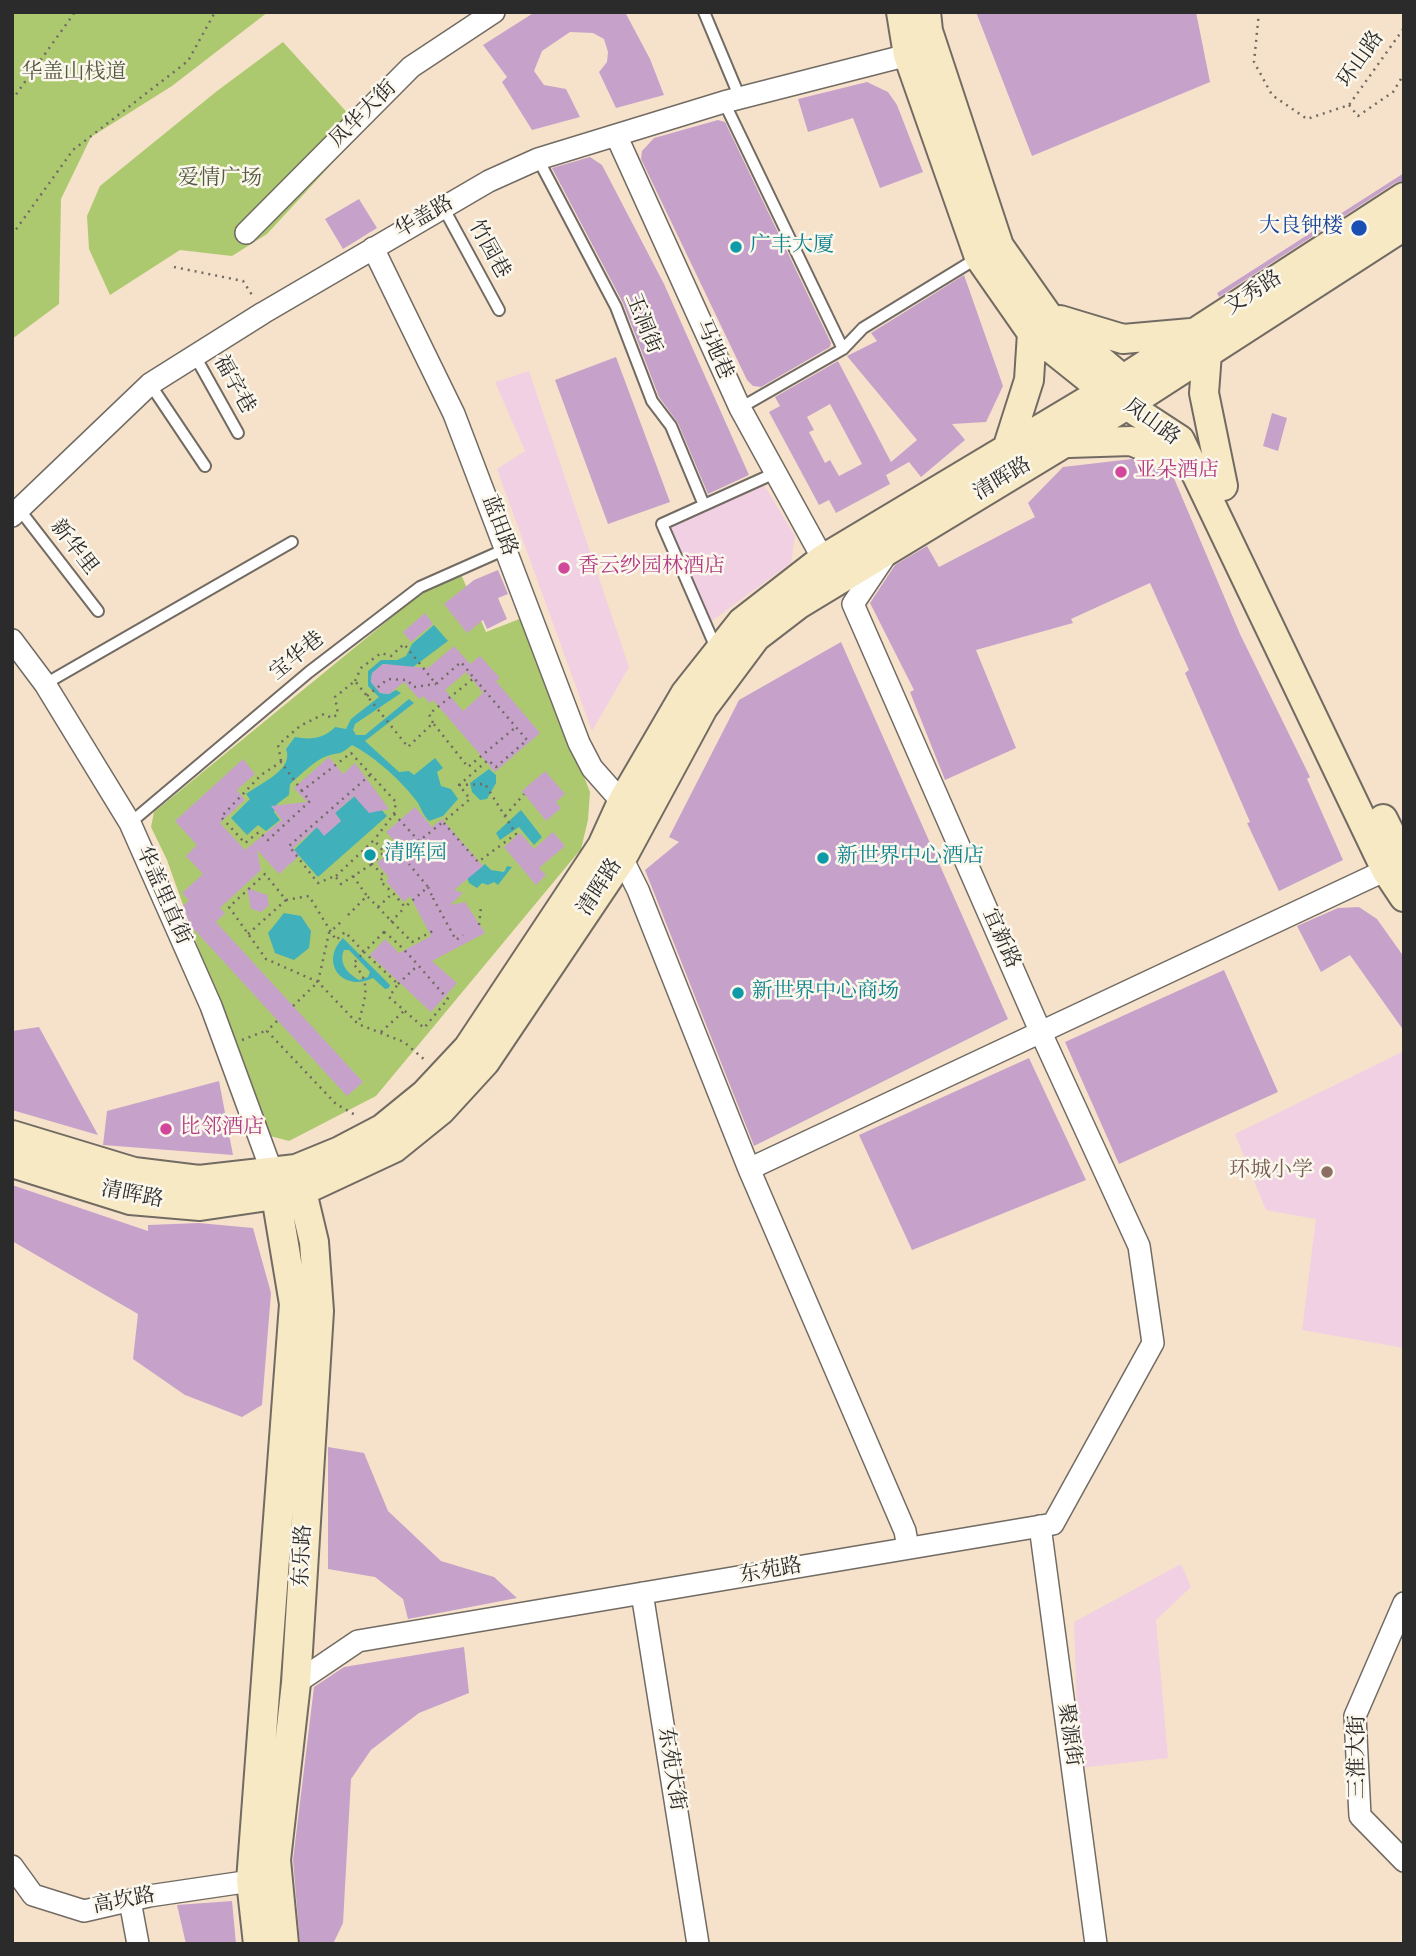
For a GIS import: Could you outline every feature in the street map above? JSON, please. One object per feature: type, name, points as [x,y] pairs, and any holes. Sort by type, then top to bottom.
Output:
[{"type":"street","name":"凤华大街","points":[[246,233],[411,67],[494,12]]},
{"type":"street","name":"凤山路","points":[[901,12],[908,55],[979,257],[1040,325],[1181,440],[1399,862]]},
{"type":"street","name":"凤山路","points":[[926,12],[928,31],[999,246],[1040,325]]},
{"type":"street","name":"华盖路","points":[[16,512],[150,384],[263,313],[489,181],[538,159],[732,100],[908,55]]},
{"type":"street","name":"马地巷","points":[[616,135],[740,408],[822,559]]},
{"type":"street","name":"文秀路","points":[[1200,343],[1404,197]]},
{"type":"street","name":"文秀路","points":[[1123,392],[1200,343],[1404,226]]},
{"type":"street","name":"蓝田路","points":[[373,248],[454,414],[508,548],[579,743],[593,768],[622,802]]},
{"type":"street","points":[[1008,446],[1029,380],[1040,325],[1123,339],[1200,343],[1204,393],[1223,486]]},
{"type":"street","name":"凤山路","points":[[1123,392],[1195,427],[1399,862],[1404,897]]},
{"type":"street","name":"清晖路","points":[[12,1163],[130,1200],[200,1206],[394,1148],[450,1100],[485,1062],[622,858],[703,708],[756,637],[799,604],[1063,444],[1123,392]]},
{"type":"street","name":"清晖路","points":[[12,1135],[134,1172],[199,1180],[287,1182],[382,1129],[425,1094],[468,1048],[602,846],[622,802],[685,694],[742,622],[822,559],[1008,446],[1123,392]]},
{"type":"street","points":[[1063,444],[1131,441],[1193,466]]},
{"type":"street","points":[[799,604],[827,595],[842,596],[853,604],[865,583],[892,548]]},
{"type":"street","name":"宜新路","points":[[853,604],[1041,1033],[1139,1246],[1153,1343],[1053,1524],[1040,1525]]},
{"type":"street","name":"华盖里直街","points":[[12,640],[45,684],[130,822],[287,1182]]},
{"type":"street","points":[[622,858],[638,890],[749,1169],[905,1531],[908,1548]]},
{"type":"street","points":[[749,1169],[1399,862]]},
{"type":"street","name":"东乐路","points":[[284,1944],[276,1860],[296,1683],[319,1311],[314,1242],[287,1182]]},
{"type":"street","name":"东乐路","points":[[258,1944],[251,1881],[294,1304],[287,1182]]},
{"type":"street","name":"东苑路","points":[[296,1683],[358,1641],[1040,1525]]},
{"type":"street","name":"聚源街","points":[[1040,1525],[1096,1944]]},
{"type":"street","name":"东苑大街","points":[[642,1593],[698,1944]]},
{"type":"street","name":"三淮大街","points":[[1404,1603],[1355,1716],[1360,1816],[1404,1861]]},
{"type":"street","name":"高坎路","points":[[14,1875],[33,1895],[85,1911],[130,1900],[251,1881]]},
{"type":"street","points":[[130,1900],[138,1944]]},
{"type":"lane","points":[[704,12],[732,100],[844,349]]},
{"type":"lane","name":"玉洞街","points":[[538,159],[616,307],[652,401],[671,426],[704,505]]},
{"type":"lane","name":"竹园巷","points":[[443,207],[499,310]]},
{"type":"lane","points":[[740,408],[844,349],[863,328],[979,257]]},
{"type":"lane","name":"福字巷","points":[[195,356],[238,433]]},
{"type":"lane","points":[[150,384],[205,466]]},
{"type":"lane","points":[[718,652],[662,524],[775,472]]},
{"type":"lane","name":"新华里","points":[[16,512],[97,611]]},
{"type":"lane","points":[[45,684],[144,629],[186,600],[292,542]]},
{"type":"lane","name":"宝华巷","points":[[130,822],[309,672],[420,587],[508,548]]},
{"type":"path","points":[[12,100],[75,12]]},
{"type":"path","points":[[12,234],[73,150],[188,61],[215,12]]},
{"type":"path","name":"环山路","points":[[1259,12],[1254,62],[1272,95],[1307,119],[1349,105],[1404,28]]},
{"type":"path","points":[[1349,105],[1358,116],[1393,92],[1404,74]]},
{"type":"path","points":[[174,267],[243,281],[263,313]]},
{"type":"path","points":[[283,764],[261,775],[221,817],[245,843],[259,832],[268,840],[310,801],[283,764],[278,745],[300,726],[324,714],[332,718],[338,714],[335,697],[355,681],[361,668],[381,653],[391,656],[404,644],[436,684]]},
{"type":"path","points":[[367,696],[388,679],[407,680],[414,687],[436,684],[461,662],[527,740],[496,767],[488,760],[459,785]]},
{"type":"path","points":[[474,678],[429,714],[433,723],[468,767],[516,727]]},
{"type":"path","points":[[355,681],[408,747],[433,723]]},
{"type":"path","points":[[302,791],[351,753],[396,802],[394,814],[374,840],[335,876],[318,883],[289,846],[370,775]]},
{"type":"path","points":[[443,822],[478,862],[516,834],[485,785],[459,785]]},
{"type":"path","points":[[394,814],[419,841],[470,799],[459,785]]},
{"type":"path","points":[[505,816],[524,794]]},
{"type":"path","points":[[335,876],[341,884],[372,864],[384,852],[374,840]]},
{"type":"path","points":[[372,864],[384,876],[380,881],[405,907]]},
{"type":"path","points":[[409,864],[428,887],[456,940],[463,935]]},
{"type":"path","points":[[286,900],[265,874],[229,907],[266,959],[318,982],[358,1024],[404,1042],[414,1051]]},
{"type":"path","points":[[353,876],[391,922],[412,942],[433,931]]},
{"type":"path","points":[[391,922],[428,887]]},
{"type":"path","points":[[378,907],[393,893]]},
{"type":"path","points":[[248,934],[286,900],[309,896],[329,933],[336,940],[345,932],[398,985]]},
{"type":"path","points":[[348,915],[368,896]]},
{"type":"path","points":[[480,925],[481,908]]},
{"type":"path","points":[[293,1006],[318,982],[329,933],[342,920]]},
{"type":"path","points":[[439,928],[446,924]]},
{"type":"path","points":[[358,1024],[367,988],[362,972],[353,964],[384,932],[400,944],[416,967],[449,999],[424,1028],[389,997],[416,967]]},
{"type":"path","points":[[382,1032],[404,1012]]},
{"type":"path","points":[[226,1046],[267,1031],[277,1021]]},
{"type":"path","points":[[267,1031],[336,1104],[382,1129]]},
{"type":"shaded area","name":"香云纱园林酒店","points":[[529,371],[629,667],[592,731],[497,469],[525,451],[495,382]]},
{"type":"shaded area","points":[[758,475],[795,536],[791,563],[702,628],[657,521]]},
{"type":"shaded area","name":"环城小学","points":[[1404,1051],[1404,1348],[1302,1330],[1316,1219],[1266,1210],[1235,1134]]},
{"type":"shaded area","points":[[1181,1564],[1191,1587],[1156,1620],[1168,1758],[1079,1768],[1074,1622]]},
{"type":"green space","name":"华盖山栈道","points":[[12,12],[268,12],[172,86],[91,137],[61,199],[59,304],[12,339]]},
{"type":"green space","name":"爱情广场","points":[[283,42],[363,130],[267,234],[232,256],[180,250],[110,295],[89,249],[87,216],[100,186],[217,91]]},
{"type":"green space","name":"清晖园","points":[[460,572],[486,632],[522,618],[590,792],[588,820],[581,849],[376,1096],[289,1141],[270,1136],[235,1051],[167,860],[151,827],[154,812],[420,594]]},
{"type":"water","points":[[434,625],[448,641],[401,676],[392,665],[383,664],[372,673],[371,682],[380,693],[389,694],[396,690],[401,693],[355,724],[353,730],[356,735],[365,735],[409,699],[414,703],[365,741],[399,772],[409,771],[414,775],[435,758],[443,768],[437,772],[441,786],[451,789],[458,799],[443,816],[429,821],[412,795],[396,778],[352,745],[322,758],[303,772],[290,784],[289,795],[277,804],[274,812],[280,820],[266,831],[258,825],[247,835],[231,818],[250,799],[246,794],[268,780],[286,763],[286,749],[295,737],[316,738],[335,727],[346,729],[351,719],[379,697],[368,686],[368,671],[381,660],[397,660],[406,656],[412,644]]},
{"type":"water","points":[[489,769],[496,775],[496,783],[487,799],[480,800],[472,792],[470,783]]},
{"type":"water","points":[[363,789],[387,816],[318,877],[294,850],[317,827],[324,835],[341,821],[335,813]]},
{"type":"water","points":[[521,810],[542,837],[534,845],[519,827],[500,840],[496,833]]},
{"type":"water","points":[[461,860],[475,872],[485,864],[491,870],[504,872],[507,866],[512,867],[498,885],[494,882],[488,885],[482,883],[477,888],[469,883]]},
{"type":"water","points":[[284,913],[301,916],[311,931],[309,948],[294,960],[275,953],[268,933]]},
{"type":"water","points":[[343,938],[390,985],[389,988],[385,989],[373,978],[362,982],[352,981],[337,973],[333,956]],"holes":[[[344,950],[349,950],[370,972],[368,977],[359,980],[345,968],[342,955]]]},
{"type":"building","points":[[535,12],[625,12],[650,59],[664,95],[616,108],[599,72],[607,62],[608,52],[604,39],[593,33],[570,32],[542,51],[534,71],[544,85],[566,89],[580,117],[532,130],[502,82],[507,77],[483,45]]},
{"type":"building","points":[[976,12],[1196,12],[1210,82],[1032,156]]},
{"type":"building","points":[[867,82],[888,92],[897,105],[923,172],[880,188],[853,118],[808,132],[798,99]]},
{"type":"building","name":"广丰大厦","points":[[718,120],[725,122],[831,343],[830,347],[761,387],[753,386],[747,380],[641,159],[642,151],[654,138]]},
{"type":"building","points":[[590,157],[602,165],[664,284],[749,475],[708,494],[678,423],[659,397],[623,303],[552,168]]},
{"type":"building","points":[[1404,173],[1404,180],[1395,183],[1219,297],[1217,293]]},
{"type":"building","points":[[359,199],[377,228],[343,249],[325,219]]},
{"type":"building","points":[[964,275],[1003,386],[986,422],[952,424],[965,440],[921,477],[909,462],[886,475],[890,484],[836,513],[829,500],[819,505],[769,412],[780,406],[775,397],[838,361],[891,462],[917,440],[847,356],[877,341],[871,333]],"holes":[[[830,404],[862,464],[839,476],[830,460],[825,463],[809,432],[814,430],[807,417]]]},
{"type":"building","points":[[616,357],[670,502],[608,524],[555,380]]},
{"type":"building","points":[[1272,413],[1287,418],[1278,451],[1263,446]]},
{"type":"building","points":[[1132,459],[1173,476],[1240,634],[1310,777],[1307,779],[1343,860],[1279,891],[1247,823],[1250,822],[1185,673],[1189,670],[1150,583],[1071,619],[1073,623],[976,650],[1016,748],[945,780],[910,692],[914,690],[870,603],[895,565],[927,546],[939,567],[1035,517],[1028,503],[1063,467]]},
{"type":"building","points":[[498,570],[508,594],[498,598],[507,619],[487,629],[483,620],[467,633],[444,604],[474,580]]},
{"type":"building","points":[[425,613],[433,624],[411,642],[403,632]]},
{"type":"building","name":"新世界中心酒店","points":[[841,642],[1008,1019],[754,1146],[645,870],[679,842],[669,837],[739,700]]},
{"type":"building","points":[[454,646],[470,664],[480,656],[500,678],[496,681],[540,733],[495,772],[433,700],[430,703],[423,696],[419,699],[404,682],[389,694],[380,693],[371,682],[372,673],[383,664],[428,668]],"holes":[[[466,672],[483,693],[463,711],[445,690]]]},
{"type":"building","points":[[329,757],[343,774],[355,763],[389,809],[369,813],[354,796],[335,813],[341,821],[324,836],[317,827],[293,848],[299,856],[279,874],[257,850],[261,870],[220,908],[225,913],[216,922],[363,1082],[347,1096],[190,925],[183,906],[189,900],[182,893],[203,874],[186,856],[197,845],[175,821],[243,759],[255,774],[237,790],[245,800],[220,823],[245,850],[282,820],[271,806],[307,802],[294,788]]},
{"type":"building","points":[[545,771],[565,794],[556,802],[561,808],[546,821],[522,791]]},
{"type":"building","points":[[415,807],[432,827],[442,819],[483,866],[454,890],[463,893],[450,905],[465,902],[485,933],[432,961],[457,983],[431,1012],[370,955],[385,939],[399,953],[431,936],[410,896],[404,902],[386,881],[389,878],[377,863],[398,845],[386,832]]},
{"type":"building","points":[[553,832],[565,846],[539,868],[546,875],[536,885],[504,847],[520,833],[534,849]]},
{"type":"building","points":[[247,888],[267,895],[269,905],[261,912],[251,909]]},
{"type":"building","points":[[1359,907],[1377,919],[1404,957],[1404,1031],[1350,955],[1321,972],[1297,926],[1338,908]]},
{"type":"building","points":[[1224,970],[1278,1092],[1119,1164],[1065,1042]]},
{"type":"building","points":[[39,1027],[98,1135],[12,1110],[12,1031]]},
{"type":"building","points":[[1029,1058],[1086,1180],[912,1250],[859,1135]]},
{"type":"building","name":"比邻酒店","points":[[219,1081],[233,1155],[103,1145],[107,1111]]},
{"type":"building","points":[[12,1185],[148,1231],[148,1225],[199,1223],[253,1228],[271,1293],[262,1405],[242,1417],[185,1395],[133,1359],[138,1314],[12,1241]]},
{"type":"building","points":[[328,1447],[364,1453],[388,1511],[441,1561],[494,1577],[517,1598],[408,1619],[403,1599],[375,1577],[328,1569]]},
{"type":"building","points":[[464,1647],[469,1693],[419,1713],[371,1750],[351,1779],[343,1923],[333,1944],[300,1944],[293,1860],[314,1687],[344,1667]]},
{"type":"building","points":[[232,1901],[236,1944],[186,1944],[177,1905]]},
{"type":"place","name":"大良钟楼","points":[[1359,228]]},
{"type":"place","name":"广丰大厦","points":[[736,247]]},
{"type":"place","name":"亚朵酒店","points":[[1121,472]]},
{"type":"place","name":"香云纱园林酒店","points":[[564,568]]},
{"type":"place","name":"清晖园","points":[[370,855]]},
{"type":"place","name":"新世界中心酒店","points":[[823,858]]},
{"type":"place","name":"新世界中心商场","points":[[738,993]]},
{"type":"place","name":"比邻酒店","points":[[166,1129]]},
{"type":"place","name":"环城小学","points":[[1327,1172]]}]
